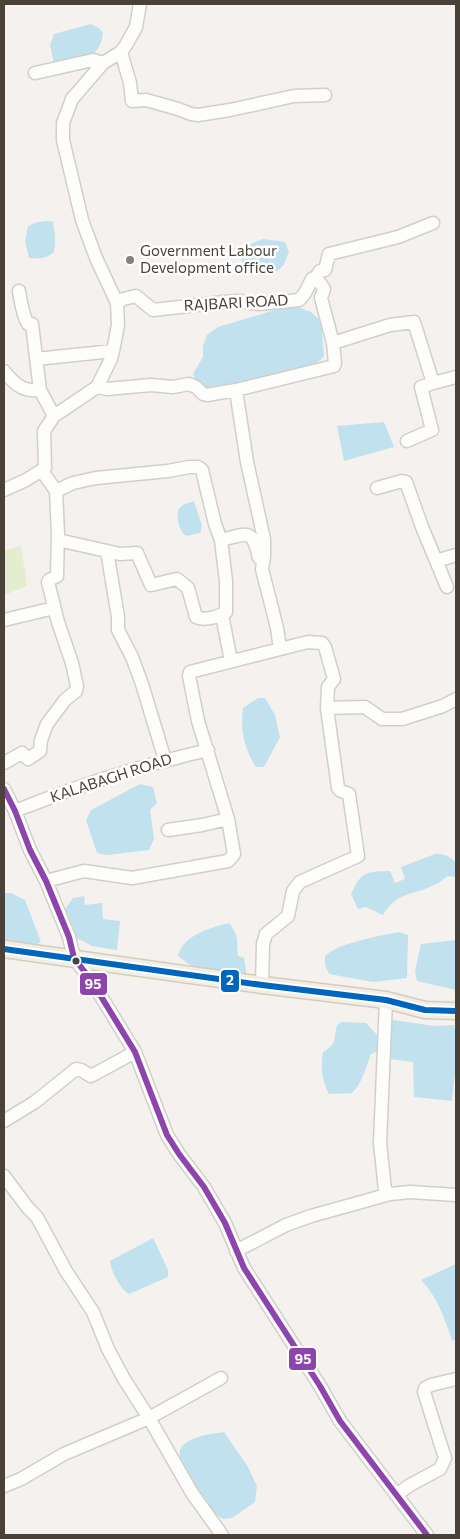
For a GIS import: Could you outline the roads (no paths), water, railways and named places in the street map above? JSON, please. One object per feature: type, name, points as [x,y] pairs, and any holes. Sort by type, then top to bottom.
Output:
[{"type":"main road","points":[[4,949],[262,985],[386,1000],[425,1010],[456,1011]]},
{"type":"street","points":[[4,490],[42,471],[46,466],[44,431],[54,416],[97,387],[111,359],[118,325],[117,303],[96,258],[82,220],[63,140],[63,123],[72,99],[103,62],[121,52],[132,36],[140,4]]},
{"type":"street","points":[[121,52],[130,83],[132,101],[146,100],[191,114],[230,110],[294,96],[325,94]]},
{"type":"street","points":[[35,73],[93,60],[103,62]]},
{"type":"street","points":[[97,387],[106,389],[189,384],[207,395],[236,390],[334,366],[336,363],[333,343],[322,298],[324,289],[316,277],[320,271],[325,270],[329,254],[398,237],[433,224]]},
{"type":"street","name":"RAJBARI ROAD","points":[[117,303],[123,299],[136,296],[153,310],[224,302],[239,301],[259,304],[299,300],[312,279],[316,277]]},
{"type":"street","points":[[19,291],[22,312],[27,323],[32,324],[40,390],[54,416]]},
{"type":"street","points":[[333,343],[390,325],[414,322],[433,383]]},
{"type":"street","points":[[36,359],[113,351]]},
{"type":"street","points":[[4,371],[12,382],[23,389],[40,390]]},
{"type":"street","points":[[407,440],[432,430],[421,387],[456,377]]},
{"type":"street","points":[[236,390],[247,462],[264,539],[262,569]]},
{"type":"street","points":[[56,491],[73,483],[96,478],[168,471],[189,467],[202,470],[215,524],[222,540],[226,581],[226,612],[222,615],[197,619],[188,588],[180,580],[150,585],[137,553],[120,554],[107,552],[58,540]]},
{"type":"street","points":[[4,763],[22,753],[28,759],[40,751],[41,740],[47,724],[65,700],[76,691],[77,686],[48,582],[57,576],[56,491],[42,471]]},
{"type":"street","points":[[377,488],[402,481],[406,482],[447,587]]},
{"type":"street","points":[[222,540],[248,535],[252,536],[255,541],[277,628],[280,648]]},
{"type":"street","points":[[107,552],[118,617],[118,630],[132,657],[142,684],[165,760]]},
{"type":"street","points":[[436,561],[456,555]]},
{"type":"street","points":[[4,620],[54,608]]},
{"type":"street","points":[[222,615],[231,661]]},
{"type":"street","points":[[46,881],[84,871],[132,878],[228,860],[234,854],[228,819],[198,721],[188,676],[190,672],[280,648],[308,642],[322,643],[325,647],[334,680],[328,687],[327,708],[338,788],[349,794],[358,856],[300,882],[293,892],[288,916],[266,934],[262,944],[262,985]]},
{"type":"street","points":[[327,708],[365,707],[382,719],[402,719],[456,700]]},
{"type":"street","name":"KALABAGH ROAD","points":[[15,811],[165,760],[208,750]]},
{"type":"street","points":[[4,789],[30,850],[46,881],[69,937],[74,958],[91,980],[135,1052],[167,1135],[208,1194],[225,1223],[244,1268],[255,1287],[320,1386],[340,1421],[427,1535]]},
{"type":"street","points":[[168,830],[228,819]]},
{"type":"street","points":[[386,1000],[380,1142],[385,1190],[390,1194]]},
{"type":"street","points":[[4,1121],[35,1102],[76,1069],[91,1076],[135,1052]]},
{"type":"street","points":[[4,1176],[37,1217],[66,1271],[92,1312],[124,1380],[149,1418],[192,1493],[222,1535]]},
{"type":"street","points":[[236,1250],[286,1225],[390,1194],[410,1192],[456,1195]]},
{"type":"street","points":[[4,1486],[21,1479],[64,1454],[149,1418],[221,1378]]},
{"type":"street","points":[[396,1495],[440,1469],[444,1463],[445,1458],[424,1392],[425,1388],[431,1385],[456,1379]]},
{"type":"water","points":[[91,24],[99,28],[103,33],[97,50],[86,58],[54,63],[50,45],[54,34]]},
{"type":"water","points":[[48,221],[53,222],[54,252],[42,258],[29,258],[25,241],[28,226]]},
{"type":"water","points":[[263,239],[285,242],[289,252],[284,264],[277,271],[267,275],[261,276],[246,273],[240,248]]},
{"type":"water","points":[[292,305],[311,312],[321,321],[324,356],[315,364],[286,375],[251,382],[205,389],[197,383],[193,374],[203,357],[203,346],[207,335],[218,327]]},
{"type":"water","points":[[384,422],[394,447],[344,461],[337,426]]},
{"type":"water","points":[[194,501],[202,526],[200,533],[186,536],[179,524],[178,512],[182,506]]},
{"type":"water","points":[[258,698],[265,698],[275,715],[280,738],[263,767],[256,767],[252,760],[246,746],[242,723],[243,708]]},
{"type":"water","points":[[140,784],[153,787],[157,803],[150,810],[154,839],[149,850],[107,855],[97,853],[86,820],[91,810]]},
{"type":"water","points":[[435,854],[447,856],[456,863],[456,877],[448,876],[434,885],[399,898],[393,902],[383,915],[366,907],[358,909],[351,894],[358,881],[365,874],[390,871],[395,883],[405,879],[401,867]]},
{"type":"water","points":[[4,893],[11,893],[25,900],[41,942],[33,946],[4,943]]},
{"type":"water","points":[[84,896],[85,905],[102,903],[103,919],[120,921],[117,950],[92,946],[77,938],[63,912],[73,898]]},
{"type":"water","points":[[229,923],[237,938],[238,956],[244,958],[247,976],[195,969],[178,956],[185,943],[191,938],[206,930]]},
{"type":"water","points":[[399,932],[408,935],[407,978],[373,982],[329,974],[325,965],[325,956],[331,951],[359,941]]},
{"type":"water","points":[[456,940],[456,990],[417,981],[415,971],[421,944]]},
{"type":"water","points":[[387,1019],[434,1026],[454,1025],[457,1053],[452,1101],[414,1097],[413,1062],[390,1059]]},
{"type":"water","points":[[342,1022],[366,1023],[379,1037],[378,1051],[371,1054],[361,1080],[352,1093],[329,1094],[322,1074],[323,1052],[333,1043],[337,1025]]},
{"type":"water","points":[[153,1238],[168,1270],[168,1277],[129,1294],[116,1279],[110,1261]]},
{"type":"water","points":[[456,1264],[456,1340],[452,1340],[436,1301],[421,1280]]},
{"type":"water","points":[[224,1432],[248,1467],[257,1486],[255,1502],[232,1518],[223,1519],[210,1510],[195,1490],[184,1471],[180,1455],[181,1448],[189,1441],[201,1436]]},
{"type":"place","name":"Government Labour Development office","points":[[130,260]]}]
